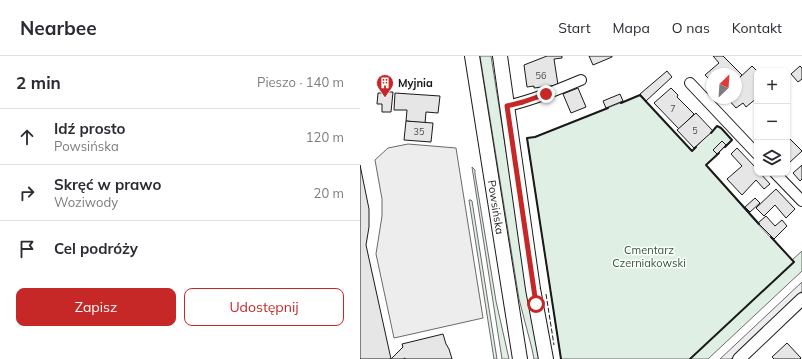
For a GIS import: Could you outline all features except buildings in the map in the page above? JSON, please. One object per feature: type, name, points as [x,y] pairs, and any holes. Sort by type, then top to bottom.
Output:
[{"type":"main road","name":"Powsińska","points":[[472,56],[520,359]]},
{"type":"main road","points":[[500,56],[534,297],[546,359]]},
{"type":"street","points":[[507,106],[546,94],[581,80]]},
{"type":"street","points":[[690,83],[754,151]]},
{"type":"street","points":[[778,176],[802,201]]},
{"type":"street","points":[[739,359],[802,299]]},
{"type":"green space","points":[[480,56],[491,56],[539,359],[534,359],[519,299]]},
{"type":"green space","name":"Cmentarz Czerniakowski","points":[[640,95],[692,151],[717,126],[721,128],[732,140],[706,165],[755,221],[792,260],[802,251],[802,271],[708,359],[561,359],[527,138],[535,137]]},
{"type":"green space","points":[[472,167],[475,170],[496,301],[509,359],[502,359]]},
{"type":"green space","points":[[469,200],[472,201],[497,359],[494,359]]},
{"type":"shaded area","points":[[408,144],[456,148],[483,318],[394,338],[376,254],[382,216],[382,199],[375,160],[388,148]]},
{"type":"shaded area","points":[[802,282],[802,291],[731,359],[720,359]]},
{"type":"fence","points":[[546,294],[554,345]]},
{"type":"wall","points":[[621,103],[640,95],[692,151],[696,147]]},
{"type":"wall","points":[[561,359],[527,138],[535,137],[608,108]]},
{"type":"wall","points":[[711,133],[717,126],[721,128],[732,140],[725,147]]},
{"type":"wall","points":[[719,153],[706,165],[759,224]]},
{"type":"wall","points":[[690,359],[794,262],[771,237]]},
{"type":"place","name":"Myjnia","points":[[385,98]]},
{"type":"route","points":[[536,304],[507,106],[546,94]]}]
